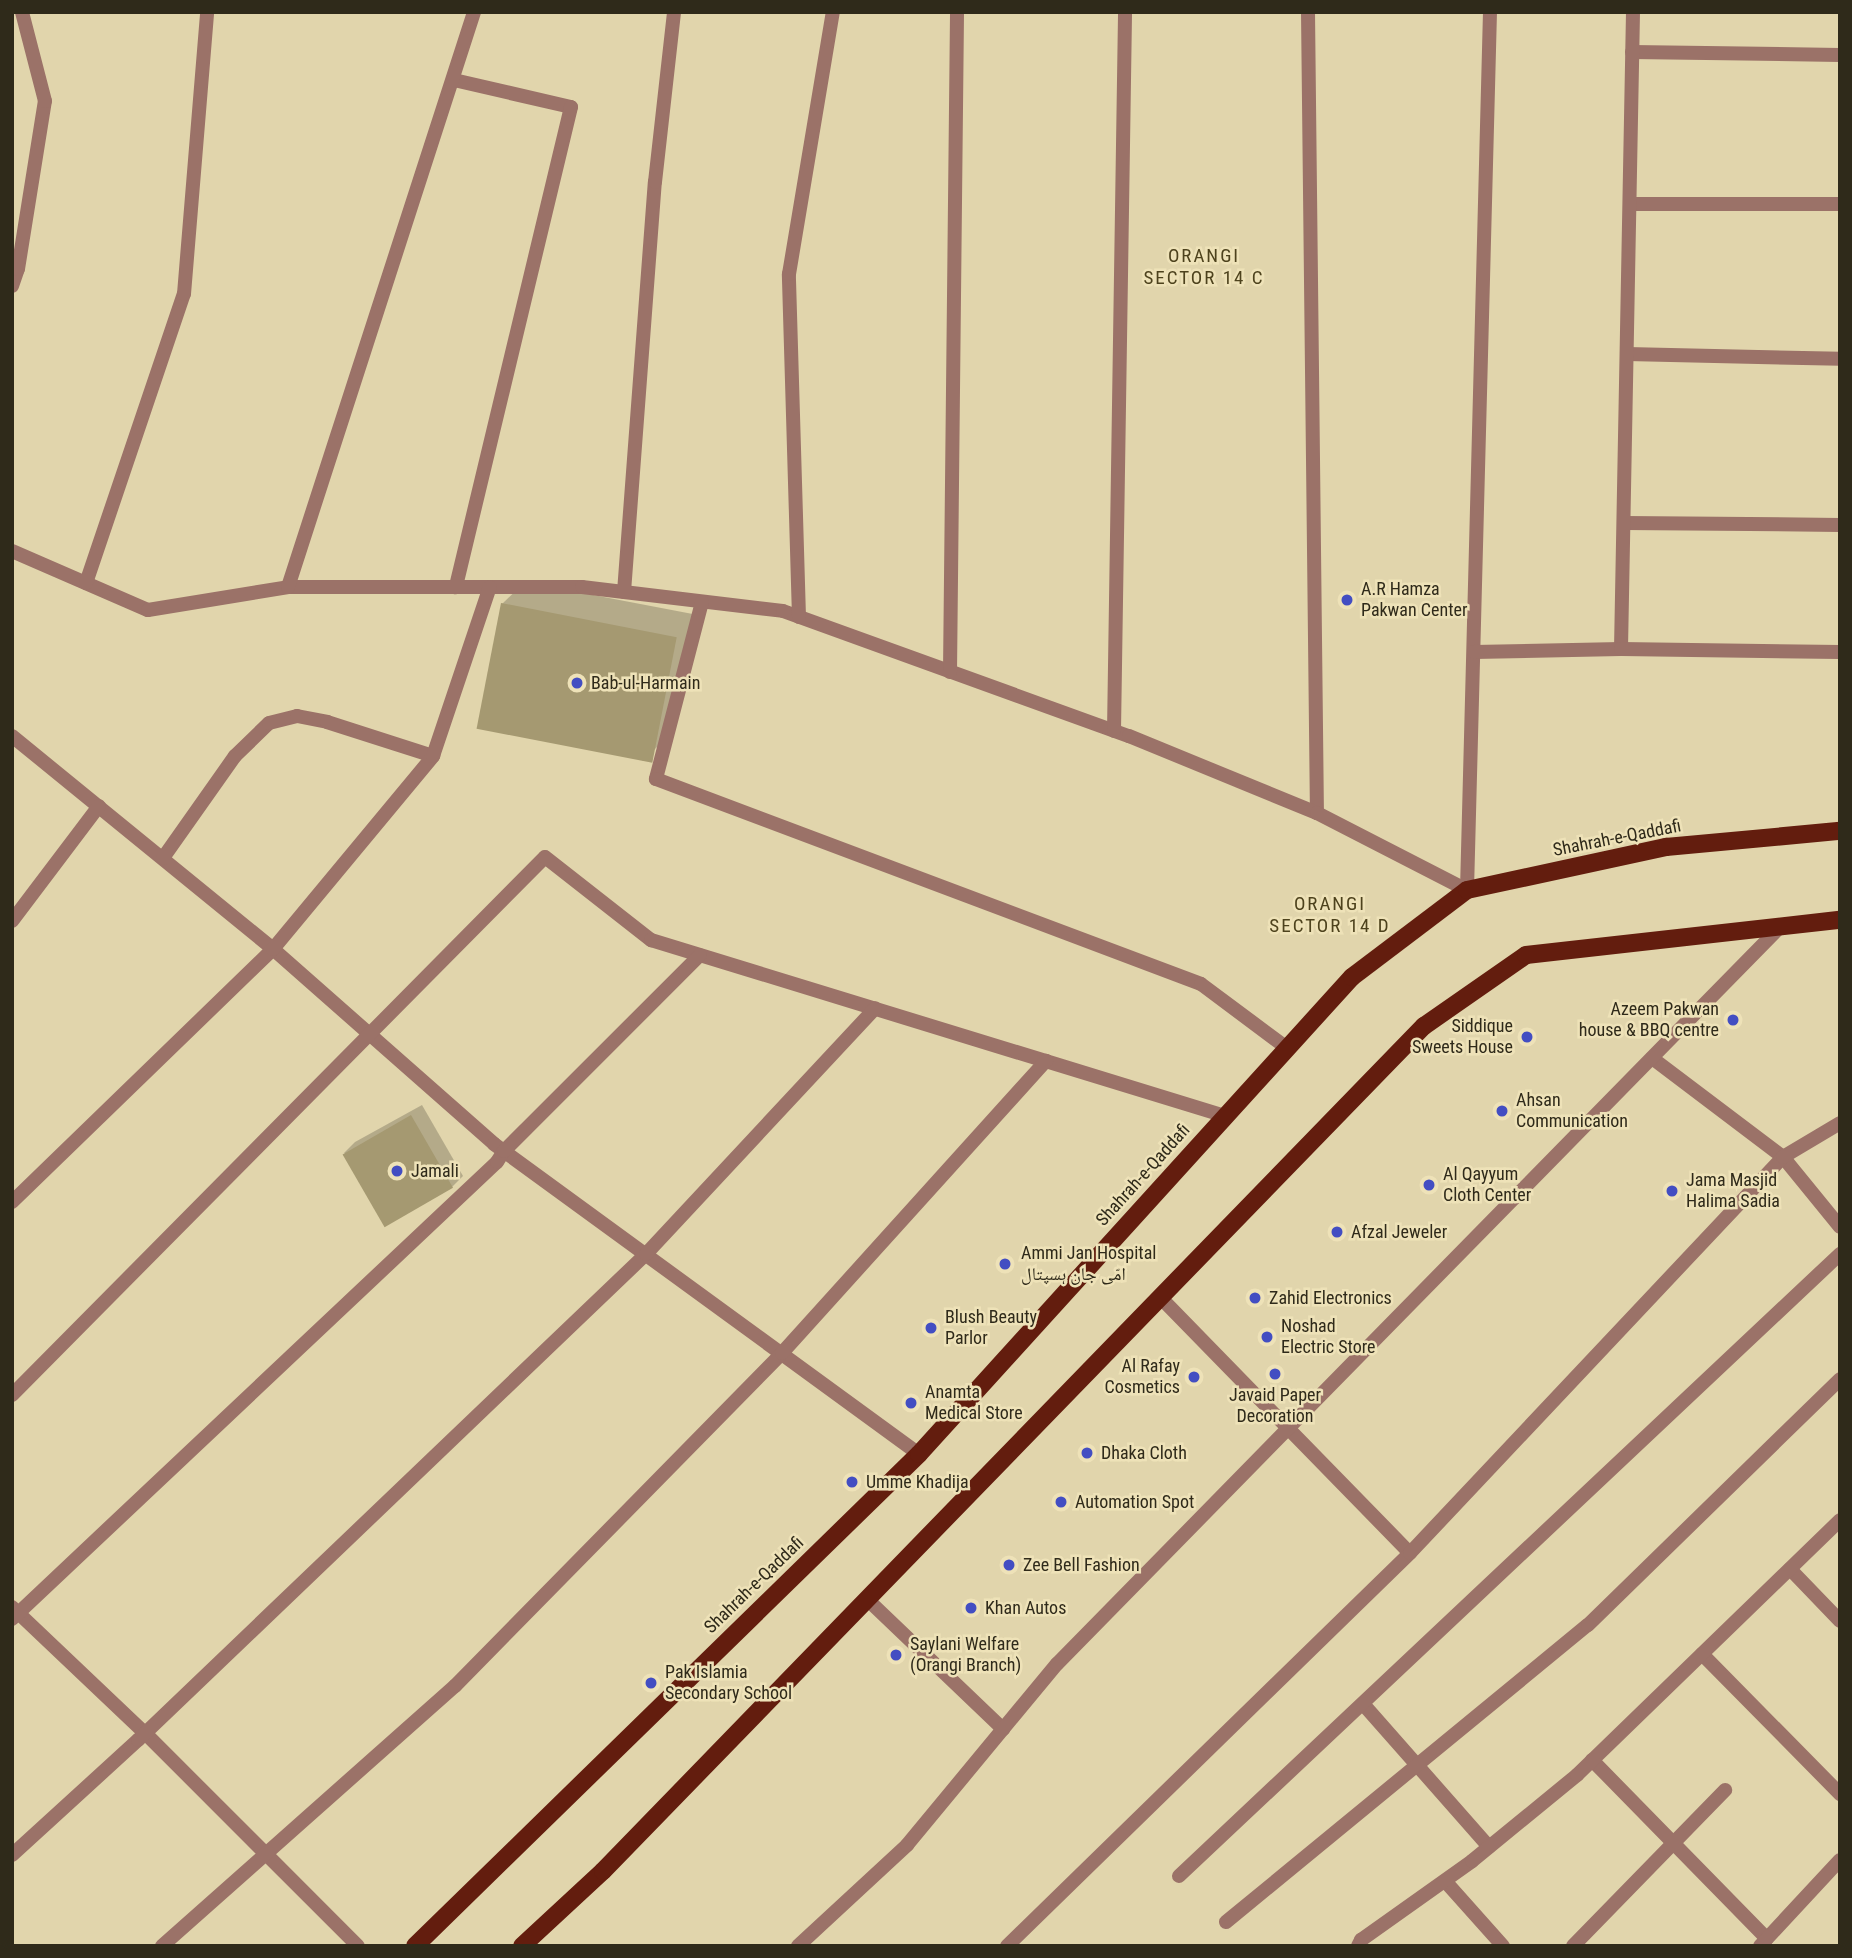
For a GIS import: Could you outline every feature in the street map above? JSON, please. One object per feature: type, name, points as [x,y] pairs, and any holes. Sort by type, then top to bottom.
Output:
[{"type":"main road","name":"Shahrah-e-Qaddafi","points":[[415,1946],[919,1454],[1352,977],[1467,890],[1666,847],[1840,831]]},
{"type":"main road","points":[[522,1946],[603,1871],[1424,1026],[1526,955],[1840,920]]},
{"type":"street","points":[[12,286],[19,269],[45,101],[22,12]]},
{"type":"street","points":[[86,583],[184,294],[207,12]]},
{"type":"street","points":[[288,587],[474,12]]},
{"type":"street","points":[[624,592],[654,181],[674,12]]},
{"type":"street","points":[[799,617],[789,274],[833,12]]},
{"type":"street","points":[[950,672],[957,12]]},
{"type":"street","points":[[1114,730],[1125,12]]},
{"type":"street","points":[[1308,12],[1317,813]]},
{"type":"street","points":[[12,551],[148,610],[288,587],[582,587],[783,611],[1114,730],[1317,813],[1467,890],[1490,12]]},
{"type":"street","points":[[1621,649],[1633,12]]},
{"type":"street","points":[[12,28],[27,32]]},
{"type":"street","points":[[1632,52],[1840,55]]},
{"type":"street","points":[[454,80],[571,107],[456,587]]},
{"type":"street","points":[[1630,204],[1840,204]]},
{"type":"street","points":[[1627,354],[1840,359]]},
{"type":"street","points":[[1624,523],[1840,525]]},
{"type":"street","points":[[12,1202],[273,948],[433,756],[490,587]]},
{"type":"street","points":[[702,602],[656,779],[1200,984],[1287,1048]]},
{"type":"street","points":[[1474,652],[1621,649],[1840,652]]},
{"type":"street","points":[[163,859],[235,756],[269,723],[297,716],[327,722],[433,756]]},
{"type":"street","points":[[12,736],[273,948],[503,1151],[919,1454]]},
{"type":"street","points":[[12,921],[99,806]]},
{"type":"street","points":[[12,1395],[545,857],[651,940],[1225,1116]]},
{"type":"street","points":[[798,1946],[907,1845],[1057,1664],[1780,927]]},
{"type":"street","points":[[358,1946],[264,1855],[145,1733],[14,1613],[497,1162],[503,1151],[700,954]]},
{"type":"street","points":[[12,1855],[145,1733],[646,1254],[875,1008]]},
{"type":"street","points":[[1652,1058],[1783,1157],[1840,1227]]},
{"type":"street","points":[[162,1946],[455,1686],[782,1353],[1046,1061]]},
{"type":"street","points":[[1007,1946],[1410,1553],[1783,1157],[1840,1123]]},
{"type":"street","points":[[1179,1876],[1364,1705],[1840,1254]]},
{"type":"street","points":[[1161,1298],[1410,1553]]},
{"type":"street","points":[[1226,1922],[1588,1625],[1840,1379]]},
{"type":"street","points":[[1358,1946],[1361,1940],[1489,1847],[1592,1760],[1840,1520]]},
{"type":"street","points":[[1790,1569],[1840,1621]]},
{"type":"street","points":[[868,1600],[1003,1729]]},
{"type":"street","points":[[1702,1654],[1840,1794]]},
{"type":"street","points":[[1364,1705],[1489,1847]]},
{"type":"street","points":[[1592,1760],[1764,1942],[1840,1860]]},
{"type":"street","points":[[1573,1946],[1725,1790]]},
{"type":"street","points":[[1445,1881],[1503,1946]]},
{"type":"building","name":"Bab-ul-Harmain","points":[[501,603],[677,637],[652,763],[477,729]]},
{"type":"building","name":"Jamali","points":[[411,1115],[453,1188],[385,1227],[343,1154]]},
{"type":"place","name":"A.R Hamza Pakwan Center","points":[[1347,600]]},
{"type":"place","name":"Bab-ul-Harmain","points":[[577,683]]},
{"type":"place","name":"Azeem Pakwan house & BBQ centre","points":[[1733,1020]]},
{"type":"place","name":"Siddique Sweets House","points":[[1527,1037]]},
{"type":"place","name":"Ahsan Communication","points":[[1502,1111]]},
{"type":"place","name":"Jamali","points":[[397,1171]]},
{"type":"place","name":"Al Qayyum Cloth Center","points":[[1429,1185]]},
{"type":"place","name":"Jama Masjid Halima Sadia","points":[[1672,1191]]},
{"type":"place","name":"Afzal Jeweler","points":[[1337,1232]]},
{"type":"place","name":"Ammi Jan Hospital امّی جان ہسپتال","points":[[1005,1264]]},
{"type":"place","name":"Zahid Electronics","points":[[1255,1298]]},
{"type":"place","name":"Blush Beauty Parlor","points":[[931,1328]]},
{"type":"place","name":"Noshad Electric Store","points":[[1267,1337]]},
{"type":"place","name":"Javaid Paper Decoration","points":[[1275,1374]]},
{"type":"place","name":"Al Rafay Cosmetics","points":[[1194,1377]]},
{"type":"place","name":"Anamta Medical Store","points":[[911,1403]]},
{"type":"place","name":"Dhaka Cloth","points":[[1087,1453]]},
{"type":"place","name":"Umme Khadija","points":[[852,1482]]},
{"type":"place","name":"Automation Spot","points":[[1061,1502]]},
{"type":"place","name":"Zee Bell Fashion","points":[[1009,1565]]},
{"type":"place","name":"Khan Autos","points":[[971,1608]]},
{"type":"place","name":"Saylani Welfare (Orangi Branch)","points":[[896,1655]]},
{"type":"place","name":"Pak Islamia Secondary School","points":[[651,1683]]},
{"type":"district","name":"ORANGI SECTOR 14 C","points":[[1204,267]]},
{"type":"district","name":"ORANGI SECTOR 14 D","points":[[1330,915]]}]
